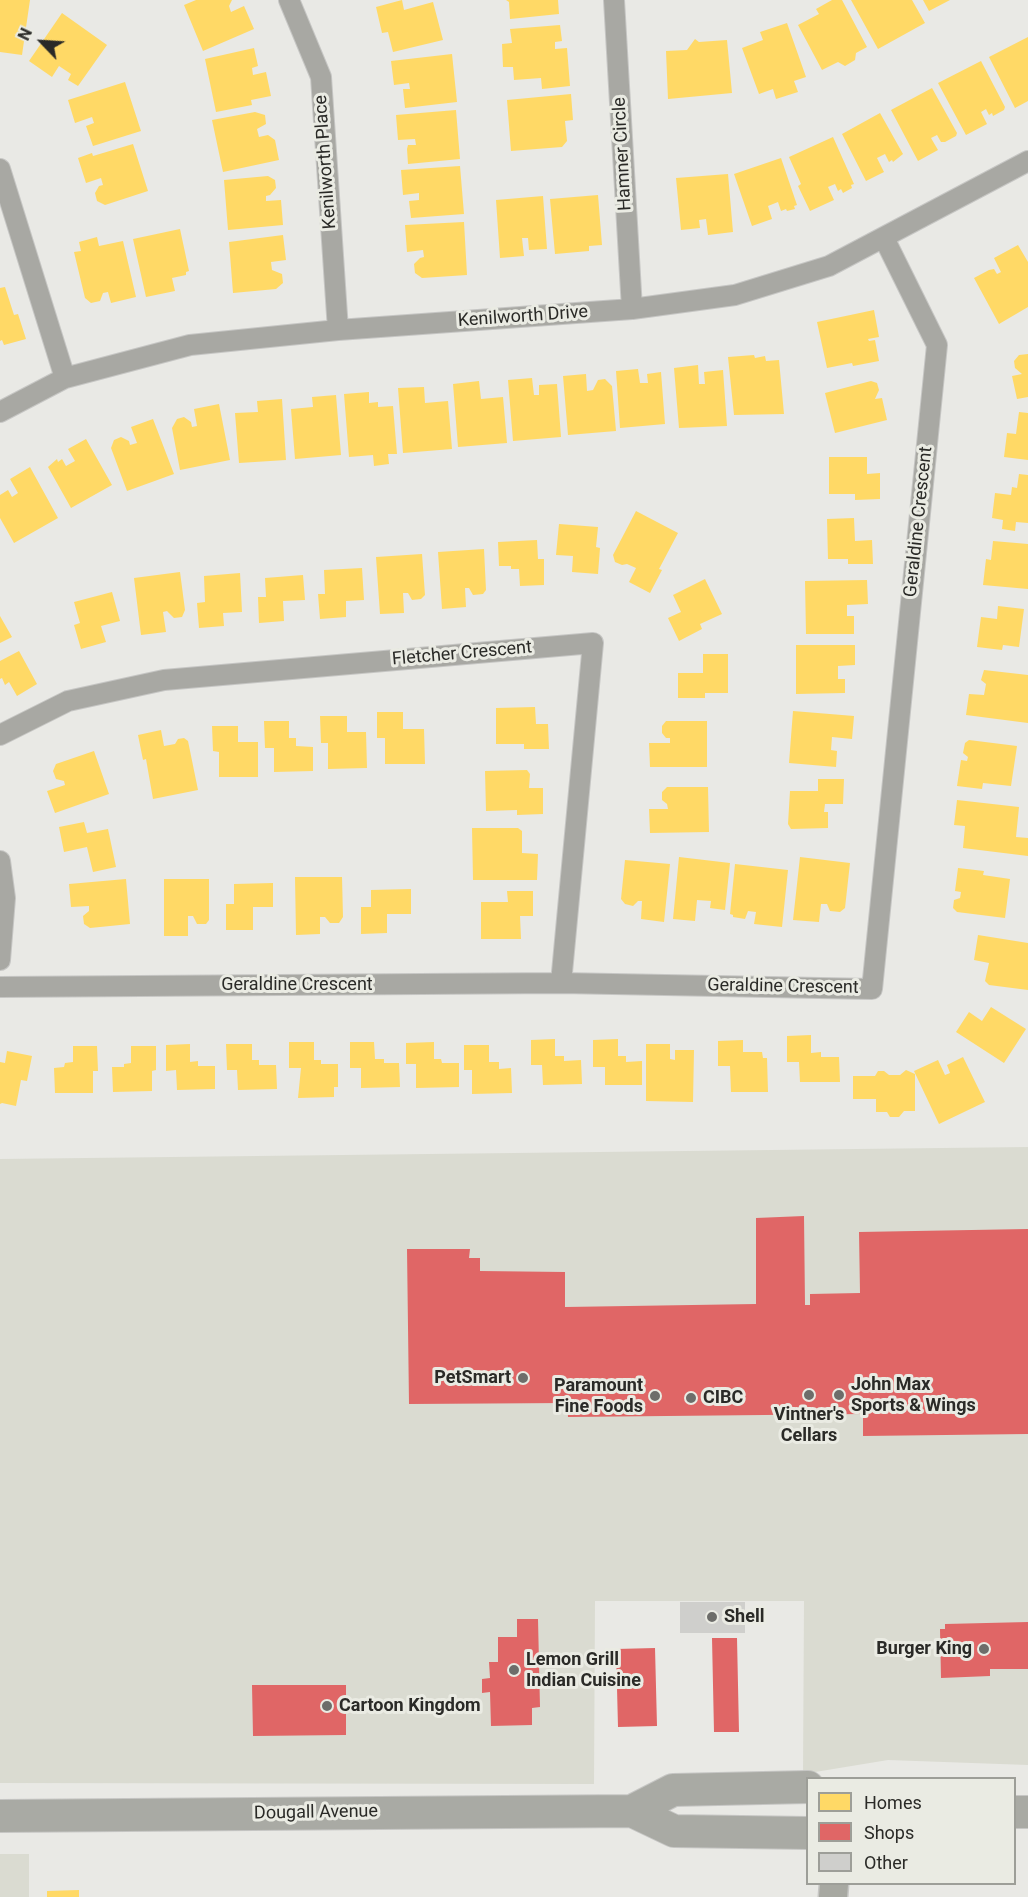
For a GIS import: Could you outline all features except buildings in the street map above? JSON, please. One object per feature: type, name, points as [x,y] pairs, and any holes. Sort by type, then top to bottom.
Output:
[{"type":"main road","name":"Dougall Avenue","points":[[632,1811],[673,1790],[806,1787]]},
{"type":"main road","name":"Dougall Avenue","points":[[0,1816],[632,1811],[674,1831],[806,1833]]},
{"type":"street","name":"Kenilworth Place","points":[[289,0],[321,77],[338,330]]},
{"type":"street","name":"Hamner Circle","points":[[614,0],[632,309]]},
{"type":"street","name":"Kenilworth Drive","points":[[0,412],[65,378],[190,345],[338,330],[632,309],[735,295],[829,266],[1028,161]]},
{"type":"street","points":[[0,169],[65,378]]},
{"type":"street","name":"Geraldine Crescent","points":[[0,987],[561,983],[872,989],[937,345],[884,238]]},
{"type":"street","name":"Fletcher Crescent","points":[[0,735],[68,701],[164,680],[593,643],[561,983]]},
{"type":"street","points":[[0,861],[5,898],[0,960]]},
{"type":"shaded area","points":[[1028,1147],[1028,1765],[888,1760],[803,1774],[804,1601],[595,1601],[594,1784],[0,1783],[0,1159]]},
{"type":"shaded area","points":[[0,1854],[29,1854],[29,1897],[0,1897]]},
{"type":"place","name":"PetSmart","points":[[523,1378]]},
{"type":"place","name":"Vintner's Cellars","points":[[809,1395]]},
{"type":"place","name":"John Max Sports & Wings","points":[[839,1395]]},
{"type":"place","name":"Paramount Fine Foods","points":[[655,1396]]},
{"type":"place","name":"CIBC","points":[[691,1398]]},
{"type":"place","name":"Shell","points":[[712,1617]]},
{"type":"place","name":"Burger King","points":[[984,1649]]},
{"type":"place","name":"Lemon Grill Indian Cuisine","points":[[514,1670]]},
{"type":"place","name":"Cartoon Kingdom","points":[[327,1706]]}]
